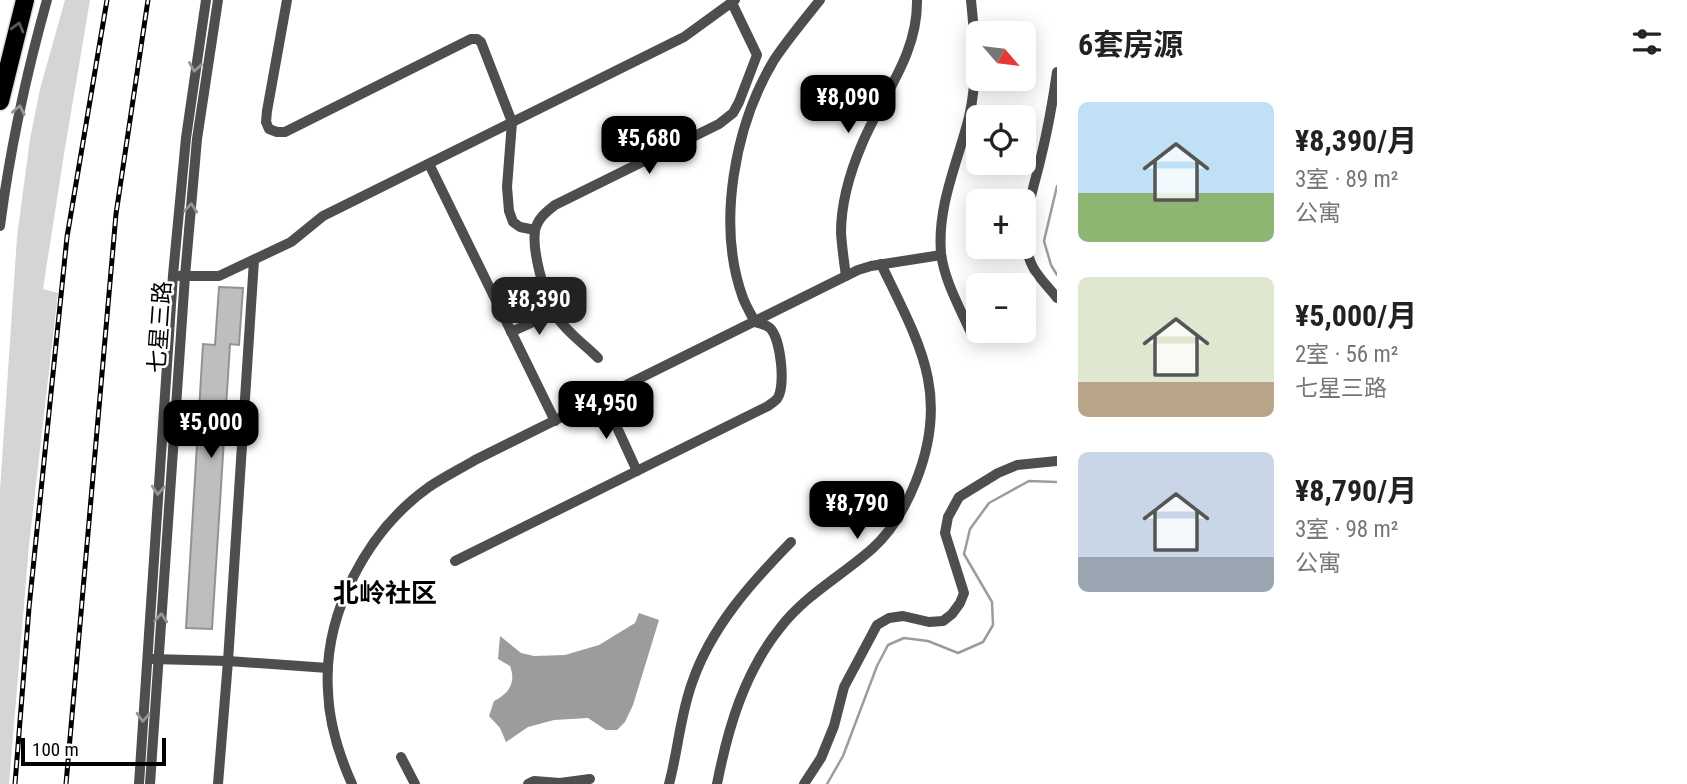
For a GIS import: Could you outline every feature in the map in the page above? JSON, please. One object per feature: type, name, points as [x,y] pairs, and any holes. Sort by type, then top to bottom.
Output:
[{"type":"highway","points":[[0,101],[24,0]]},
{"type":"street","points":[[0,226],[21,100],[47,0]]},
{"type":"street","name":"七星三路","points":[[139,784],[152,659],[186,138],[206,0]]},
{"type":"street","name":"七星三路","points":[[178,276],[218,0]]},
{"type":"street","points":[[287,0],[267,111],[266,122],[270,129],[285,132],[471,39],[477,39],[481,42],[512,122],[507,187],[509,211],[513,222],[520,227],[535,230]]},
{"type":"street","points":[[455,561],[768,406],[777,399],[781,386],[778,344],[768,326],[755,322],[743,298],[732,241],[731,211],[738,150],[747,121],[774,61],[790,36],[820,0]]},
{"type":"street","points":[[846,276],[841,235],[847,187],[863,142],[910,46],[915,28],[917,0]]},
{"type":"street","points":[[966,321],[945,272],[941,231],[944,201],[969,117],[974,88],[971,0]]},
{"type":"street","points":[[178,276],[219,276],[291,242],[323,216],[684,37],[733,2],[757,55],[733,113],[719,124],[555,205],[545,212],[535,230],[540,274],[553,313],[598,358]]},
{"type":"street","points":[[1057,72],[1026,225],[1031,264],[1057,298]]},
{"type":"street","points":[[429,164],[555,421]]},
{"type":"street","points":[[352,784],[344,766],[330,714],[327,690],[337,616],[359,566],[378,537],[402,510],[429,487],[475,460],[858,270],[942,254]]},
{"type":"street","points":[[218,784],[254,260]]},
{"type":"street","points":[[717,784],[733,717],[745,685],[767,645],[794,611],[874,547],[893,527],[922,465],[929,440],[931,390],[916,339],[881,264]]},
{"type":"street","points":[[511,332],[553,313]]},
{"type":"street","points":[[603,397],[637,471]]},
{"type":"street","points":[[804,784],[821,758],[834,726],[844,687],[877,625],[889,618],[903,616],[929,622],[943,621],[960,603],[964,593],[945,533],[948,517],[960,497],[998,472],[1017,465],[1057,461]]},
{"type":"street","points":[[669,784],[692,682],[708,648],[729,612],[791,542]]},
{"type":"street","points":[[152,659],[328,668]]},
{"type":"street","name":"七星三路","points":[[150,784],[152,659]]},
{"type":"street","points":[[401,757],[415,784]]},
{"type":"street","points":[[528,784],[534,781],[560,783],[590,779]]},
{"type":"shaded area","points":[[65,0],[90,0],[43,289],[58,293],[29,545],[9,784],[0,784],[0,490],[17,237],[30,139],[40,89]]},
{"type":"shaded area","points":[[639,613],[659,620],[633,705],[625,722],[617,730],[606,730],[588,718],[554,720],[528,727],[506,742],[500,728],[489,716],[494,701],[508,691],[512,682],[510,666],[498,659],[500,636],[521,653],[534,656],[565,655],[599,645],[635,623]]},
{"type":"building","points":[[219,287],[243,288],[239,345],[230,344],[212,629],[186,628],[203,344],[215,345]]},
{"type":"waterway","points":[[1057,186],[1044,241],[1057,275]]},
{"type":"waterway","points":[[827,784],[843,756],[877,666],[888,645],[904,638],[928,641],[958,653],[983,642],[993,625],[992,602],[964,554],[970,529],[989,503],[1029,481],[1057,482]]},
{"type":"railway","points":[[15,784],[29,608],[67,237],[107,0]]},
{"type":"railway","points":[[66,784],[116,214],[148,0]]},
{"type":"district","name":"北岭社区","points":[[385,593]]}]
